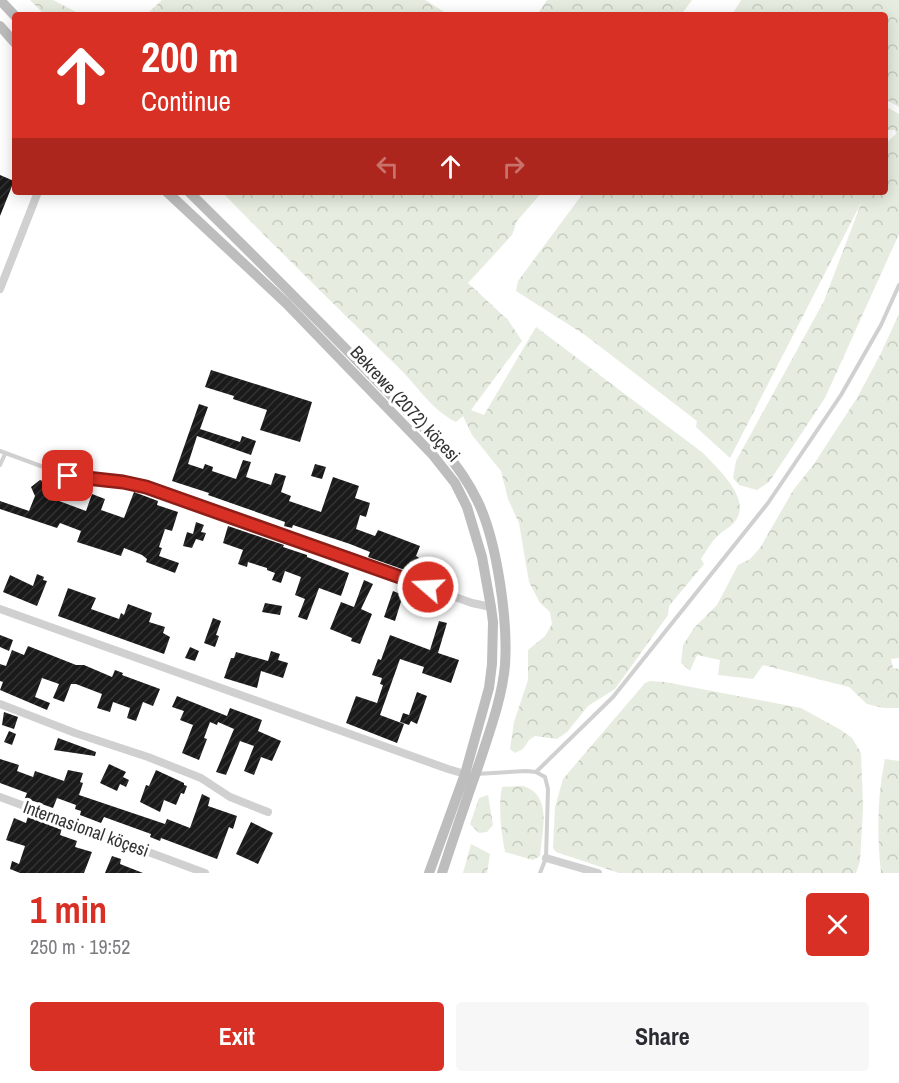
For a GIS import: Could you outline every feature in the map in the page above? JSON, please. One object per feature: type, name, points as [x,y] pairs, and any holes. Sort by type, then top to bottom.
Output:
[{"type":"main road","points":[[0,0],[12,13]]},
{"type":"main road","points":[[0,26],[12,40]]},
{"type":"main road","name":"Bekrewe (2072) köçesi","points":[[170,195],[286,303],[432,454],[455,483],[467,507],[475,532],[491,607],[492,664],[470,774],[442,873]]},
{"type":"main road","name":"Bekrewe (2072) köçesi","points":[[192,195],[441,447],[464,476],[478,501],[489,535],[501,588],[505,622],[505,664],[495,715],[429,873]]},
{"type":"street","points":[[0,289],[37,195]]},
{"type":"street","points":[[146,487],[472,603],[491,607]]},
{"type":"street","points":[[0,609],[448,769],[470,774]]},
{"type":"street","points":[[0,704],[190,773],[230,797],[268,812]]},
{"type":"street","name":"Internasional köçesi","points":[[0,797],[205,873]]},
{"type":"street","points":[[546,858],[598,873]]},
{"type":"lane","points":[[536,772],[614,697],[768,503],[841,395],[881,325],[899,285]]},
{"type":"lane","points":[[0,451],[68,476],[146,487]]},
{"type":"lane","points":[[0,465],[5,454]]},
{"type":"lane","points":[[470,774],[526,771],[536,772],[545,777],[548,789],[546,858],[540,873]]},
{"type":"green space","points":[[30,0],[53,0],[76,12],[42,12]]},
{"type":"green space","points":[[162,0],[425,0],[444,12],[149,12]]},
{"type":"green space","points":[[547,0],[692,0],[683,12],[539,12]]},
{"type":"green space","points":[[741,0],[899,0],[899,107],[888,101],[888,12],[734,12]]},
{"type":"green space","points":[[888,108],[899,114],[899,234],[825,398],[769,482],[757,490],[739,485],[733,478],[736,461],[824,301],[862,201],[730,458],[696,427],[697,421],[585,335],[516,291],[518,281],[582,195],[888,195],[888,141],[896,134],[895,130],[888,130]]},
{"type":"green space","points":[[225,195],[539,195],[517,221],[512,235],[468,283],[508,320],[522,341],[471,410],[484,415],[536,327],[703,453],[731,484],[739,502],[740,511],[736,520],[710,545],[701,559],[704,564],[669,606],[668,615],[615,689],[588,706],[567,732],[557,739],[535,736],[523,749],[515,753],[510,749],[514,722],[528,680],[528,650],[545,636],[552,624],[550,612],[540,603],[529,582],[519,523],[508,499],[501,471],[472,435],[463,416],[456,422],[432,405],[400,369]]},
{"type":"green space","points":[[899,314],[899,658],[891,659],[893,668],[899,669],[899,708],[884,708],[867,704],[849,687],[763,665],[753,679],[718,675],[720,660],[697,655],[690,671],[681,663],[683,645],[694,628],[717,605],[738,565],[750,559],[760,548],[794,489],[814,464],[857,398]]},
{"type":"green space","points":[[650,681],[801,708],[852,738],[861,753],[863,808],[860,861],[856,873],[619,873],[556,852],[553,848],[555,807],[563,779],[645,683]]},
{"type":"green space","points":[[885,759],[899,761],[899,873],[881,873],[880,787]]},
{"type":"green space","points":[[523,786],[539,797],[544,815],[540,856],[533,860],[505,852],[502,836],[500,811],[502,787]]},
{"type":"green space","points":[[488,795],[493,825],[487,832],[479,833],[470,824],[479,798]]},
{"type":"green space","points":[[471,844],[490,854],[487,873],[463,873]]},
{"type":"building","points":[[0,175],[12,180],[12,186],[0,216]]},
{"type":"building","points":[[211,370],[312,402],[300,442],[260,430],[267,410],[205,387]]},
{"type":"building","points":[[199,404],[208,407],[200,429],[240,442],[242,436],[256,441],[251,455],[197,436],[188,464],[203,469],[205,464],[213,467],[212,471],[236,479],[243,460],[251,462],[246,477],[271,485],[275,473],[286,476],[281,492],[291,496],[289,501],[321,512],[333,477],[359,486],[355,498],[370,503],[366,517],[360,515],[356,529],[375,536],[378,530],[420,546],[416,556],[424,561],[419,575],[368,557],[370,552],[350,544],[293,525],[292,528],[284,526],[285,522],[172,481]]},
{"type":"building","points":[[315,464],[326,467],[322,479],[311,476]]},
{"type":"building","points":[[40,480],[56,486],[51,498],[86,511],[92,494],[105,499],[101,510],[124,518],[134,492],[158,501],[157,505],[178,512],[172,531],[165,529],[159,547],[162,548],[159,556],[179,563],[175,573],[146,562],[147,559],[142,555],[124,548],[121,556],[77,542],[81,531],[60,523],[57,528],[0,509],[0,501],[29,511],[35,496],[31,487]]},
{"type":"building","points":[[196,522],[204,525],[201,532],[206,533],[203,541],[196,539],[192,548],[183,546],[187,532],[193,534]]},
{"type":"building","points":[[228,526],[284,545],[283,547],[349,573],[341,596],[319,588],[307,620],[298,617],[305,599],[295,595],[301,577],[285,571],[281,583],[272,580],[275,573],[267,568],[248,562],[247,567],[238,564],[243,550],[223,543]]},
{"type":"building","points":[[37,574],[47,581],[37,606],[3,592],[10,575],[33,586]]},
{"type":"building","points":[[364,580],[373,584],[361,609],[372,614],[360,644],[330,629],[341,602],[354,607]]},
{"type":"building","points":[[68,588],[96,598],[91,609],[119,619],[121,613],[124,615],[128,604],[152,613],[149,622],[165,627],[163,633],[170,637],[164,654],[58,616]]},
{"type":"building","points":[[393,591],[403,595],[395,621],[384,617]]},
{"type":"building","points":[[265,603],[282,606],[280,615],[262,612]]},
{"type":"building","points":[[213,618],[221,621],[215,647],[204,643]]},
{"type":"building","points":[[439,621],[447,623],[438,653],[459,660],[451,683],[422,673],[424,667],[400,659],[380,715],[404,724],[397,743],[346,723],[356,696],[377,703],[383,685],[380,684],[382,678],[372,675],[378,659],[381,660],[390,635],[430,650]]},
{"type":"building","points":[[0,635],[13,640],[9,651],[0,647]]},
{"type":"building","points":[[28,646],[112,677],[115,670],[123,673],[122,675],[160,689],[153,706],[143,702],[136,721],[127,718],[130,708],[113,702],[110,712],[97,708],[102,694],[76,684],[71,684],[64,702],[53,698],[59,684],[42,678],[35,697],[50,703],[47,710],[0,690],[3,682],[0,681],[0,664],[6,666],[12,650],[24,655]]},
{"type":"building","points":[[190,647],[199,651],[195,661],[185,658]]},
{"type":"building","points":[[271,651],[280,654],[278,660],[288,663],[283,678],[261,671],[257,688],[224,678],[231,658],[234,658],[236,652],[268,661]]},
{"type":"building","points":[[417,692],[427,696],[417,724],[411,721],[409,725],[400,722],[403,713],[409,715]]},
{"type":"building","points":[[177,696],[227,716],[230,708],[262,720],[258,731],[281,741],[272,761],[261,757],[254,775],[244,771],[254,746],[240,741],[226,775],[216,772],[234,729],[218,722],[217,725],[210,722],[204,738],[207,739],[199,760],[182,753],[193,725],[180,720],[184,711],[172,707]]},
{"type":"building","points":[[4,712],[18,717],[14,729],[2,725]]},
{"type":"building","points":[[9,731],[16,734],[12,745],[4,742]]},
{"type":"building","points":[[58,738],[96,752],[95,756],[54,750]]},
{"type":"building","points":[[0,759],[19,765],[17,771],[33,777],[35,771],[64,781],[68,770],[83,773],[79,795],[165,824],[167,819],[190,828],[202,794],[210,798],[208,806],[237,816],[233,829],[229,827],[217,859],[161,838],[160,841],[150,837],[151,834],[104,817],[101,823],[80,815],[81,811],[75,809],[76,805],[57,798],[53,808],[25,798],[27,793],[0,783]]},
{"type":"building","points":[[109,764],[126,772],[123,777],[129,780],[126,787],[120,784],[117,791],[100,783]]},
{"type":"building","points":[[156,770],[187,786],[176,805],[164,800],[160,812],[140,802],[146,785],[149,786]]},
{"type":"building","points":[[28,816],[62,828],[60,835],[77,841],[75,847],[92,852],[84,873],[20,873],[10,869],[12,861],[19,864],[25,846],[6,840],[14,818],[26,823]]},
{"type":"building","points":[[251,822],[273,833],[258,864],[236,854]]},
{"type":"building","points":[[112,856],[121,859],[120,864],[143,873],[105,873]]},
{"type":"route","points":[[68,476],[146,487],[428,587]]}]
